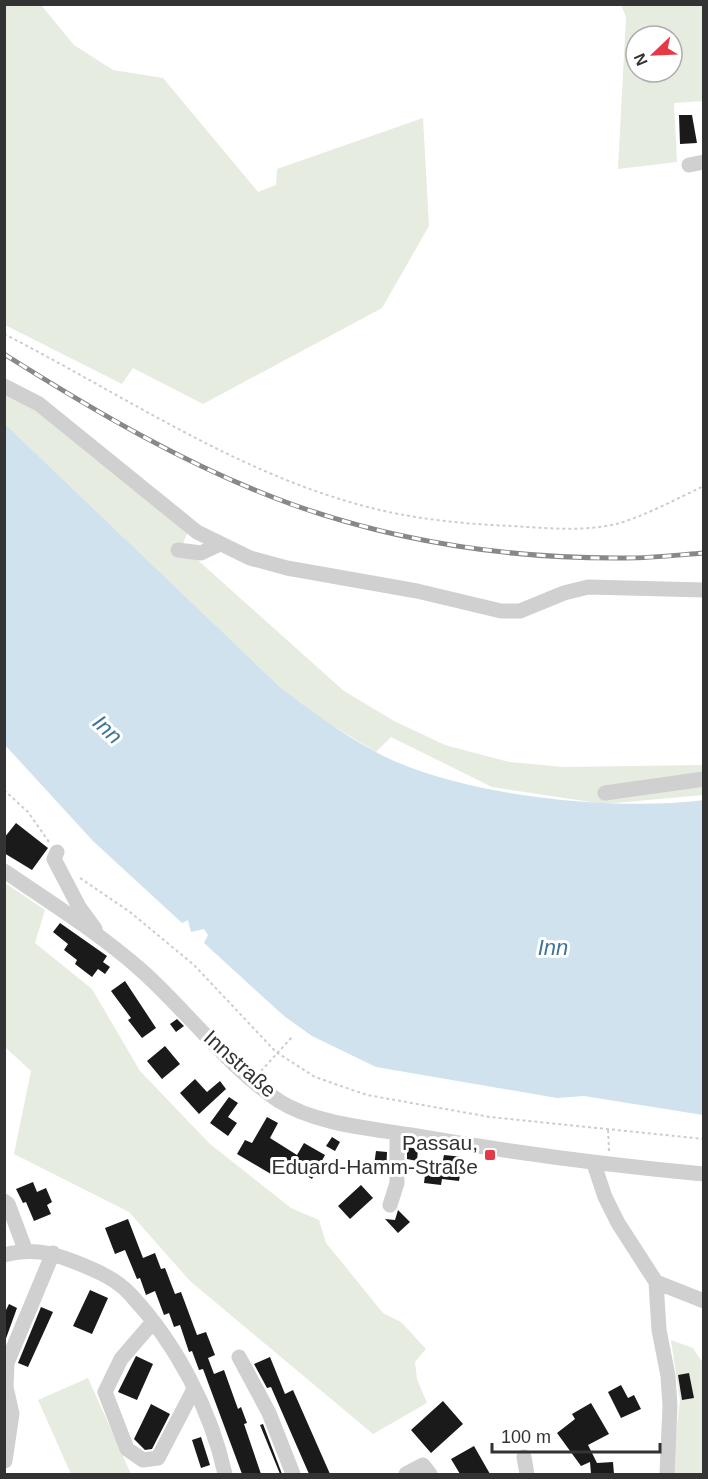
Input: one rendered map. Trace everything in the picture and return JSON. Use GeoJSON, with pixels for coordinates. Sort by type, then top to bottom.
{"type":"FeatureCollection","features":[{"type":"Feature","properties":{"kind":"street"},"geometry":{"type":"LineString","coordinates":[[4,386],[39,404],[171,514],[197,532],[250,558],[286,568],[417,591],[501,611],[520,610],[564,593],[588,587],[704,590]]}},
{"type":"Feature","properties":{"kind":"street"},"geometry":{"type":"LineString","coordinates":[[178,550],[201,554],[220,544]]}},
{"type":"Feature","properties":{"kind":"street"},"geometry":{"type":"LineString","coordinates":[[605,793],[704,779]]}},
{"type":"Feature","properties":{"kind":"street"},"geometry":{"type":"LineString","coordinates":[[57,852],[54,859],[63,880],[99,937]]}},
{"type":"Feature","properties":{"kind":"street","name":"Innstraße"},"geometry":{"type":"LineString","coordinates":[[4,871],[99,937],[141,970],[253,1079],[278,1100],[320,1118],[397,1133],[594,1164],[704,1174]]}},
{"type":"Feature","properties":{"kind":"street"},"geometry":{"type":"LineString","coordinates":[[390,1205],[397,1183],[397,1133]]}},
{"type":"Feature","properties":{"kind":"street"},"geometry":{"type":"LineString","coordinates":[[594,1164],[605,1197],[618,1222],[656,1282],[659,1330],[668,1376],[670,1406],[667,1474]]}},
{"type":"Feature","properties":{"kind":"street"},"geometry":{"type":"LineString","coordinates":[[4,1201],[8,1204],[25,1250]]}},
{"type":"Feature","properties":{"kind":"street"},"geometry":{"type":"LineString","coordinates":[[4,1255],[25,1250],[53,1253],[102,1272],[129,1293],[170,1345],[194,1389],[218,1442],[225,1474]]}},
{"type":"Feature","properties":{"kind":"street"},"geometry":{"type":"LineString","coordinates":[[4,1461],[12,1414],[6,1387],[7,1363],[53,1253]]}},
{"type":"Feature","properties":{"kind":"street"},"geometry":{"type":"LineString","coordinates":[[656,1282],[704,1301]]}},
{"type":"Feature","properties":{"kind":"street"},"geometry":{"type":"LineString","coordinates":[[152,1323],[121,1359],[105,1392],[127,1449],[143,1460],[158,1458],[194,1389]]}},
{"type":"Feature","properties":{"kind":"street"},"geometry":{"type":"LineString","coordinates":[[239,1357],[269,1413],[293,1474]]}},
{"type":"Feature","properties":{"kind":"street"},"geometry":{"type":"LineString","coordinates":[[524,1457],[527,1474]]}},
{"type":"Feature","properties":{"kind":"street"},"geometry":{"type":"LineString","coordinates":[[406,1474],[423,1465],[430,1474]]}},
{"type":"Feature","properties":{"kind":"path"},"geometry":{"type":"LineString","coordinates":[[4,334],[77,371],[198,440],[292,482],[364,506],[480,525],[583,529],[618,523],[704,486]]}},
{"type":"Feature","properties":{"kind":"path"},"geometry":{"type":"LineString","coordinates":[[4,790],[28,812],[57,852]]}},
{"type":"Feature","properties":{"kind":"path"},"geometry":{"type":"LineString","coordinates":[[72,873],[130,912],[194,965],[276,1052],[315,1077],[367,1095],[490,1117],[704,1139]]}},
{"type":"Feature","properties":{"kind":"path"},"geometry":{"type":"LineString","coordinates":[[259,1073],[292,1037]]}},
{"type":"Feature","properties":{"kind":"path"},"geometry":{"type":"LineString","coordinates":[[608,1130],[609,1150]]}},
{"type":"Feature","properties":{"kind":"shaded area"},"geometry":{"type":"Polygon","coordinates":[[[4,5],[41,5],[74,45],[113,70],[163,78],[258,192],[276,185],[277,169],[423,118],[429,226],[382,308],[203,404],[133,368],[122,384],[5,325],[4,5]]]}},
{"type":"Feature","properties":{"kind":"shaded area"},"geometry":{"type":"Polygon","coordinates":[[[621,5],[703,5],[703,101],[674,103],[677,162],[618,169],[624,55],[624,84],[684,84],[684,24],[626,24],[626,17],[621,5]]]}},
{"type":"Feature","properties":{"kind":"shaded area"},"geometry":{"type":"Polygon","coordinates":[[[4,379],[47,405],[188,531],[182,546],[344,691],[394,721],[445,745],[509,762],[564,767],[703,765],[703,795],[604,804],[492,787],[391,737],[376,752],[325,721],[280,687],[5,424],[4,379]]]}},
{"type":"Feature","properties":{"kind":"shaded area"},"geometry":{"type":"Polygon","coordinates":[[[5,883],[45,910],[35,943],[92,989],[140,1071],[210,1144],[291,1208],[319,1220],[326,1243],[383,1313],[401,1322],[426,1349],[415,1362],[417,1379],[427,1403],[373,1434],[190,1281],[129,1212],[14,1154],[31,1071],[5,1047],[5,883]]]}},
{"type":"Feature","properties":{"kind":"shaded area"},"geometry":{"type":"Polygon","coordinates":[[[671,1340],[693,1348],[703,1363],[704,1474],[671,1474],[680,1400],[671,1340]]]}},
{"type":"Feature","properties":{"kind":"shaded area"},"geometry":{"type":"Polygon","coordinates":[[[88,1378],[131,1474],[71,1474],[38,1400],[88,1378]]]}},
{"type":"Feature","properties":{"kind":"water","name":"Inn"},"geometry":{"type":"Polygon","coordinates":[[[5,424],[280,687],[314,713],[374,751],[408,767],[447,779],[535,797],[625,804],[703,800],[703,1115],[584,1096],[557,1098],[376,1067],[312,1036],[284,1016],[204,943],[208,935],[204,929],[191,932],[188,920],[182,923],[93,841],[5,745],[5,424]]]}},
{"type":"Feature","properties":{"kind":"building"},"geometry":{"type":"Polygon","coordinates":[[[679,115],[692,115],[697,143],[680,144],[679,115]]]}},
{"type":"Feature","properties":{"kind":"building"},"geometry":{"type":"Polygon","coordinates":[[[16,823],[48,848],[32,870],[4,853],[4,838],[16,823]]]}},
{"type":"Feature","properties":{"kind":"building"},"geometry":{"type":"Polygon","coordinates":[[[60,923],[107,956],[103,962],[110,967],[105,974],[98,969],[92,977],[75,964],[77,960],[64,950],[68,944],[53,932],[60,923]]]}},
{"type":"Feature","properties":{"kind":"building"},"geometry":{"type":"Polygon","coordinates":[[[125,981],[156,1028],[142,1038],[128,1020],[131,1018],[111,991],[125,981]]]}},
{"type":"Feature","properties":{"kind":"building"},"geometry":{"type":"Polygon","coordinates":[[[177,1019],[184,1026],[176,1032],[170,1024],[177,1019]]]}},
{"type":"Feature","properties":{"kind":"building"},"geometry":{"type":"Polygon","coordinates":[[[165,1046],[180,1064],[162,1079],[147,1061],[165,1046]]]}},
{"type":"Feature","properties":{"kind":"building"},"geometry":{"type":"Polygon","coordinates":[[[195,1079],[207,1092],[220,1081],[226,1089],[199,1114],[180,1093],[195,1079]]]}},
{"type":"Feature","properties":{"kind":"building"},"geometry":{"type":"Polygon","coordinates":[[[229,1097],[238,1103],[228,1117],[237,1123],[228,1136],[210,1123],[229,1097]]]}},
{"type":"Feature","properties":{"kind":"building"},"geometry":{"type":"Polygon","coordinates":[[[267,1117],[278,1123],[270,1138],[297,1155],[304,1143],[325,1155],[312,1179],[279,1159],[271,1174],[237,1154],[245,1140],[252,1143],[267,1117]]]}},
{"type":"Feature","properties":{"kind":"building"},"geometry":{"type":"Polygon","coordinates":[[[332,1137],[340,1142],[335,1151],[326,1146],[332,1137]]]}},
{"type":"Feature","properties":{"kind":"building"},"geometry":{"type":"Polygon","coordinates":[[[407,1147],[418,1149],[417,1161],[407,1159],[407,1147]]]}},
{"type":"Feature","properties":{"kind":"building"},"geometry":{"type":"Polygon","coordinates":[[[376,1151],[387,1152],[386,1175],[373,1173],[376,1151]]]}},
{"type":"Feature","properties":{"kind":"building"},"geometry":{"type":"Polygon","coordinates":[[[444,1155],[463,1157],[459,1181],[442,1179],[441,1185],[424,1183],[426,1167],[441,1170],[444,1155]]]}},
{"type":"Feature","properties":{"kind":"building"},"geometry":{"type":"Polygon","coordinates":[[[33,1182],[37,1192],[46,1188],[52,1202],[47,1205],[51,1214],[34,1221],[26,1202],[23,1203],[16,1189],[33,1182]]]}},
{"type":"Feature","properties":{"kind":"building"},"geometry":{"type":"Polygon","coordinates":[[[361,1185],[373,1198],[350,1219],[338,1206],[361,1185]]]}},
{"type":"Feature","properties":{"kind":"building"},"geometry":{"type":"Polygon","coordinates":[[[398,1210],[410,1222],[398,1233],[385,1219],[395,1220],[398,1210]]]}},
{"type":"Feature","properties":{"kind":"building"},"geometry":{"type":"Polygon","coordinates":[[[128,1219],[143,1258],[155,1253],[161,1269],[165,1268],[175,1294],[181,1292],[197,1335],[206,1332],[215,1355],[208,1358],[214,1374],[224,1370],[238,1409],[241,1407],[247,1423],[244,1424],[261,1474],[242,1474],[203,1369],[199,1370],[192,1351],[189,1352],[180,1325],[174,1327],[169,1313],[164,1315],[155,1291],[146,1295],[125,1250],[115,1254],[105,1228],[128,1219]]]}},
{"type":"Feature","properties":{"kind":"building"},"geometry":{"type":"Polygon","coordinates":[[[90,1290],[108,1298],[92,1334],[73,1326],[90,1290]]]}},
{"type":"Feature","properties":{"kind":"building"},"geometry":{"type":"Polygon","coordinates":[[[9,1304],[17,1308],[4,1344],[4,1314],[9,1304]]]}},
{"type":"Feature","properties":{"kind":"building"},"geometry":{"type":"Polygon","coordinates":[[[41,1307],[53,1312],[28,1367],[18,1363],[41,1307]]]}},
{"type":"Feature","properties":{"kind":"building"},"geometry":{"type":"Polygon","coordinates":[[[136,1356],[153,1364],[137,1400],[118,1392],[136,1356]]]}},
{"type":"Feature","properties":{"kind":"building"},"geometry":{"type":"Polygon","coordinates":[[[270,1357],[285,1394],[293,1390],[330,1474],[309,1474],[271,1387],[267,1388],[254,1364],[270,1357]]]}},
{"type":"Feature","properties":{"kind":"building"},"geometry":{"type":"Polygon","coordinates":[[[689,1373],[694,1398],[682,1400],[678,1375],[689,1373]]]}},
{"type":"Feature","properties":{"kind":"building"},"geometry":{"type":"Polygon","coordinates":[[[621,1385],[628,1398],[634,1395],[641,1409],[621,1418],[608,1392],[621,1385]]]}},
{"type":"Feature","properties":{"kind":"building"},"geometry":{"type":"Polygon","coordinates":[[[443,1401],[463,1424],[431,1453],[411,1430],[443,1401]]]}},
{"type":"Feature","properties":{"kind":"building"},"geometry":{"type":"Polygon","coordinates":[[[591,1403],[609,1434],[588,1445],[597,1463],[613,1462],[614,1474],[591,1474],[590,1462],[581,1466],[557,1433],[575,1419],[572,1414],[591,1403]]]}},
{"type":"Feature","properties":{"kind":"building"},"geometry":{"type":"Polygon","coordinates":[[[151,1404],[170,1414],[152,1449],[145,1450],[134,1439],[151,1404]]]}},
{"type":"Feature","properties":{"kind":"building"},"geometry":{"type":"Polygon","coordinates":[[[263,1424],[282,1474],[280,1474],[260,1425],[263,1424]]]}},
{"type":"Feature","properties":{"kind":"building"},"geometry":{"type":"Polygon","coordinates":[[[201,1437],[210,1465],[201,1468],[192,1440],[201,1437]]]}},
{"type":"Feature","properties":{"kind":"building"},"geometry":{"type":"Polygon","coordinates":[[[474,1446],[490,1474],[460,1474],[451,1459],[474,1446]]]}},
{"type":"Feature","properties":{"kind":"railway"},"geometry":{"type":"LineString","coordinates":[[4,354],[73,397],[180,456],[291,504],[372,529],[456,546],[541,555],[626,558],[704,553]]}},
{"type":"Feature","properties":{"kind":"place","name":"Passau, Eduard-Hamm-Straße"},"geometry":{"type":"Point","coordinates":[490,1155]}}]}
